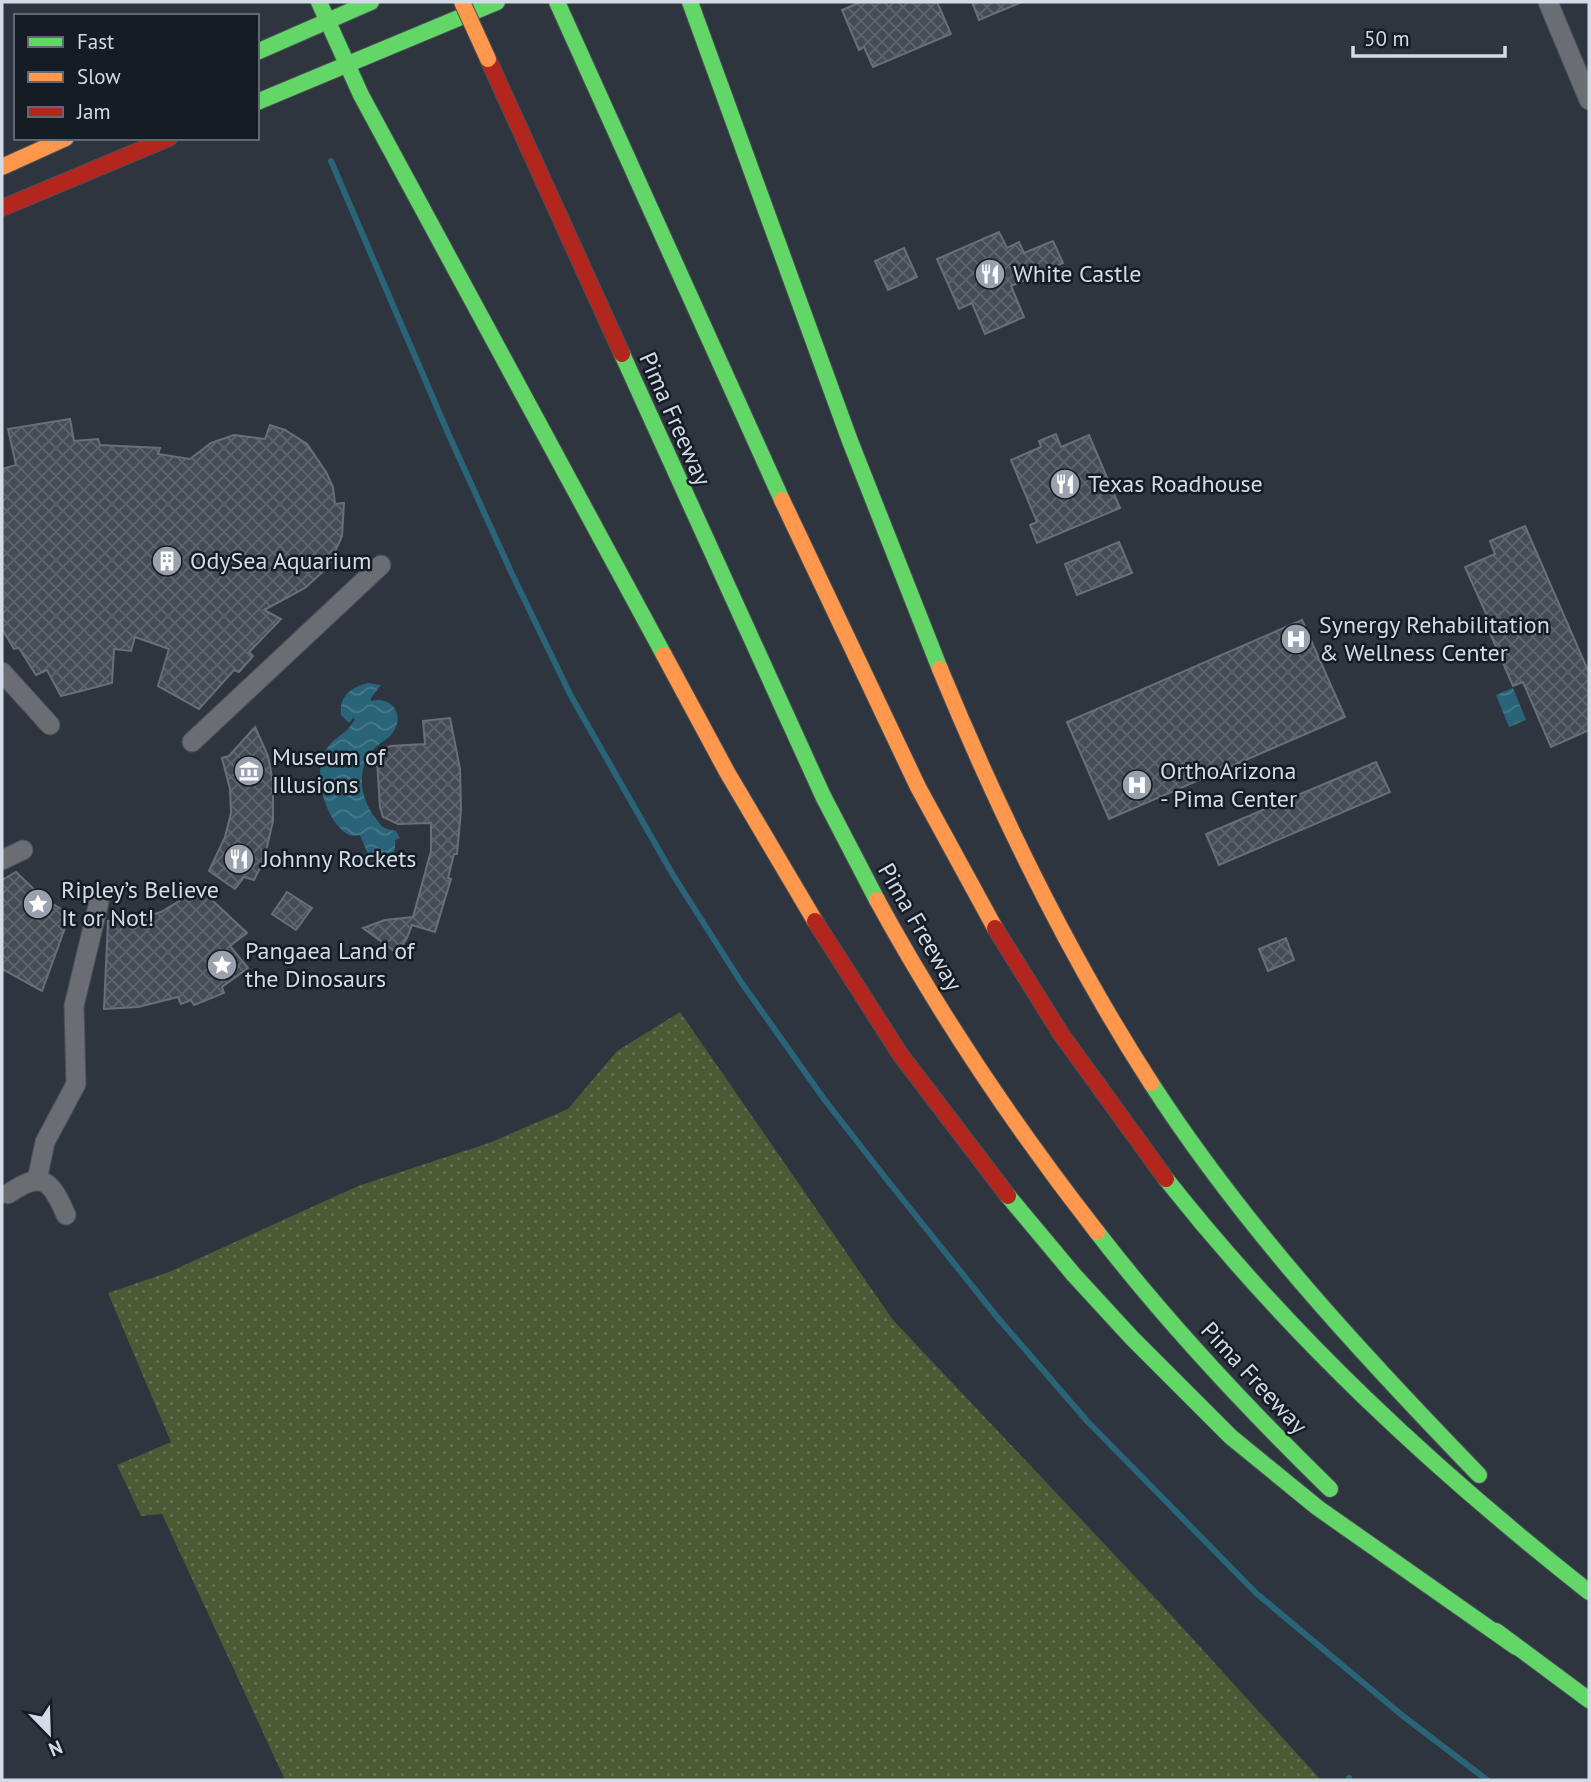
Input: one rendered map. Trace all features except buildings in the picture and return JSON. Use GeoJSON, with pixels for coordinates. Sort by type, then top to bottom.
{"type":"FeatureCollection","features":[{"type":"Feature","properties":{"kind":"main road"},"geometry":{"type":"LineString","coordinates":[[319,2],[346,65],[726,772],[795,890],[900,1054],[1024,1217],[1074,1275],[1132,1338],[1231,1437],[1318,1508],[1589,1700]]}},
{"type":"Feature","properties":{"kind":"main road"},"geometry":{"type":"LineString","coordinates":[[259,51],[371,2]]}},
{"type":"Feature","properties":{"kind":"main road","name":"Pima Freeway"},"geometry":{"type":"LineString","coordinates":[[462,2],[823,796],[931,995],[1032,1145],[1101,1239],[1235,1393],[1342,1501]]}},
{"type":"Feature","properties":{"kind":"main road"},"geometry":{"type":"LineString","coordinates":[[259,101],[497,2]]}},
{"type":"Feature","properties":{"kind":"main road"},"geometry":{"type":"LineString","coordinates":[[557,2],[891,734],[998,934],[1059,1032],[1122,1121],[1177,1190],[1251,1280],[1324,1360],[1421,1453],[1512,1532],[1589,1591]]}},
{"type":"Feature","properties":{"kind":"main road"},"geometry":{"type":"LineString","coordinates":[[690,2],[906,592],[964,727],[1028,863],[1082,967],[1180,1128],[1269,1247],[1349,1340],[1589,1591]]}},
{"type":"Feature","properties":{"kind":"main road"},"geometry":{"type":"LineString","coordinates":[[2,167],[62,140]]}},
{"type":"Feature","properties":{"kind":"main road"},"geometry":{"type":"LineString","coordinates":[[2,208],[164,140]]}},
{"type":"Feature","properties":{"kind":"main road"},"geometry":{"type":"LineString","coordinates":[[1369,1525],[1516,1647]]}},
{"type":"Feature","properties":{"kind":"street"},"geometry":{"type":"LineString","coordinates":[[1548,2],[1589,100]]}},
{"type":"Feature","properties":{"kind":"street"},"geometry":{"type":"LineString","coordinates":[[192,742],[381,565]]}},
{"type":"Feature","properties":{"kind":"street"},"geometry":{"type":"LineString","coordinates":[[2,672],[50,725]]}},
{"type":"Feature","properties":{"kind":"street"},"geometry":{"type":"LineString","coordinates":[[2,860],[23,850]]}},
{"type":"Feature","properties":{"kind":"street"},"geometry":{"type":"LineString","coordinates":[[37,1180],[45,1142],[76,1084],[74,1006],[99,902]]}},
{"type":"Feature","properties":{"kind":"street"},"geometry":{"type":"LineString","coordinates":[[8,1194],[22,1184],[37,1180],[48,1183],[56,1191],[66,1215]]}},
{"type":"Feature","properties":{"kind":"green space"},"geometry":{"type":"Polygon","coordinates":[[[680,1012],[893,1320],[1161,1604],[1321,1780],[285,1780],[162,1514],[141,1516],[117,1465],[171,1442],[108,1293],[169,1272],[358,1186],[489,1143],[568,1109],[617,1051],[680,1012]]]}},
{"type":"Feature","properties":{"kind":"water"},"geometry":{"type":"Polygon","coordinates":[[[368,683],[381,685],[371,701],[389,703],[398,716],[393,733],[372,751],[363,768],[362,787],[372,813],[382,826],[396,831],[400,838],[395,840],[392,856],[380,862],[369,857],[360,835],[347,834],[331,816],[323,795],[320,772],[326,751],[355,719],[349,723],[341,715],[344,698],[351,690],[368,683]]]}},
{"type":"Feature","properties":{"kind":"water"},"geometry":{"type":"Polygon","coordinates":[[[1513,688],[1526,720],[1509,727],[1496,695],[1513,688]]]}},
{"type":"Feature","properties":{"kind":"waterway"},"geometry":{"type":"LineString","coordinates":[[331,161],[448,433],[571,696],[673,875],[741,982],[824,1099],[997,1317],[1088,1422],[1256,1593],[1403,1716],[1487,1780]]}},
{"type":"Feature","properties":{"kind":"traffic: fast"},"geometry":{"type":"LineString","coordinates":[[319,2],[361,95],[664,655]]}},
{"type":"Feature","properties":{"kind":"traffic: fast"},"geometry":{"type":"LineString","coordinates":[[259,51],[371,2]]}},
{"type":"Feature","properties":{"kind":"traffic: fast"},"geometry":{"type":"LineString","coordinates":[[259,101],[497,2]]}},
{"type":"Feature","properties":{"kind":"traffic: fast"},"geometry":{"type":"LineString","coordinates":[[557,2],[782,500]]}},
{"type":"Feature","properties":{"kind":"traffic: fast"},"geometry":{"type":"LineString","coordinates":[[690,2],[850,441],[940,669]]}},
{"type":"Feature","properties":{"kind":"traffic: fast"},"geometry":{"type":"LineString","coordinates":[[622,354],[823,796],[877,900]]}},
{"type":"Feature","properties":{"kind":"traffic: fast"},"geometry":{"type":"LineString","coordinates":[[1151,1083],[1187,1136],[1264,1238],[1347,1335],[1479,1475]]}},
{"type":"Feature","properties":{"kind":"traffic: fast"},"geometry":{"type":"LineString","coordinates":[[1166,1179],[1263,1293],[1365,1398],[1474,1497],[1589,1592]]}},
{"type":"Feature","properties":{"kind":"traffic: fast"},"geometry":{"type":"LineString","coordinates":[[1008,1196],[1074,1275],[1132,1338],[1231,1437],[1318,1508],[1516,1647]]}},
{"type":"Feature","properties":{"kind":"traffic: fast"},"geometry":{"type":"LineString","coordinates":[[1097,1232],[1209,1365],[1330,1489]]}},
{"type":"Feature","properties":{"kind":"traffic: fast"},"geometry":{"type":"LineString","coordinates":[[1496,1631],[1589,1700]]}},
{"type":"Feature","properties":{"kind":"traffic: slow"},"geometry":{"type":"LineString","coordinates":[[462,2],[488,59]]}},
{"type":"Feature","properties":{"kind":"traffic: slow"},"geometry":{"type":"LineString","coordinates":[[2,167],[62,140]]}},
{"type":"Feature","properties":{"kind":"traffic: slow"},"geometry":{"type":"LineString","coordinates":[[782,500],[918,787],[995,928]]}},
{"type":"Feature","properties":{"kind":"traffic: slow"},"geometry":{"type":"LineString","coordinates":[[664,655],[727,772],[815,921]]}},
{"type":"Feature","properties":{"kind":"traffic: slow"},"geometry":{"type":"LineString","coordinates":[[940,669],[986,776],[1036,881],[1091,984],[1151,1083]]}},
{"type":"Feature","properties":{"kind":"traffic: slow"},"geometry":{"type":"LineString","coordinates":[[877,900],[901,944],[980,1070],[1097,1232]]}},
{"type":"Feature","properties":{"kind":"traffic: jam"},"geometry":{"type":"LineString","coordinates":[[488,59],[622,354]]}},
{"type":"Feature","properties":{"kind":"traffic: jam"},"geometry":{"type":"LineString","coordinates":[[2,208],[164,140]]}},
{"type":"Feature","properties":{"kind":"traffic: jam"},"geometry":{"type":"LineString","coordinates":[[815,921],[900,1054],[1008,1196]]}},
{"type":"Feature","properties":{"kind":"traffic: jam"},"geometry":{"type":"LineString","coordinates":[[995,928],[1061,1034],[1166,1179]]}},
{"type":"Feature","properties":{"kind":"place","name":"White Castle"},"geometry":{"type":"Point","coordinates":[990,274]}},
{"type":"Feature","properties":{"kind":"place","name":"Texas Roadhouse"},"geometry":{"type":"Point","coordinates":[1065,484]}},
{"type":"Feature","properties":{"kind":"place","name":"OdySea Aquarium"},"geometry":{"type":"Point","coordinates":[167,561]}},
{"type":"Feature","properties":{"kind":"place","name":"Synergy Rehabilitation & Wellness Center"},"geometry":{"type":"Point","coordinates":[1296,639]}},
{"type":"Feature","properties":{"kind":"place","name":"Museum of Illusions"},"geometry":{"type":"Point","coordinates":[249,771]}},
{"type":"Feature","properties":{"kind":"place","name":"OrthoArizona - Pima Center"},"geometry":{"type":"Point","coordinates":[1137,785]}},
{"type":"Feature","properties":{"kind":"place","name":"Johnny Rockets"},"geometry":{"type":"Point","coordinates":[239,859]}},
{"type":"Feature","properties":{"kind":"place","name":"Ripley’s Believe It or Not!"},"geometry":{"type":"Point","coordinates":[38,904]}},
{"type":"Feature","properties":{"kind":"place","name":"Pangaea Land of the Dinosaurs"},"geometry":{"type":"Point","coordinates":[222,965]}}]}
